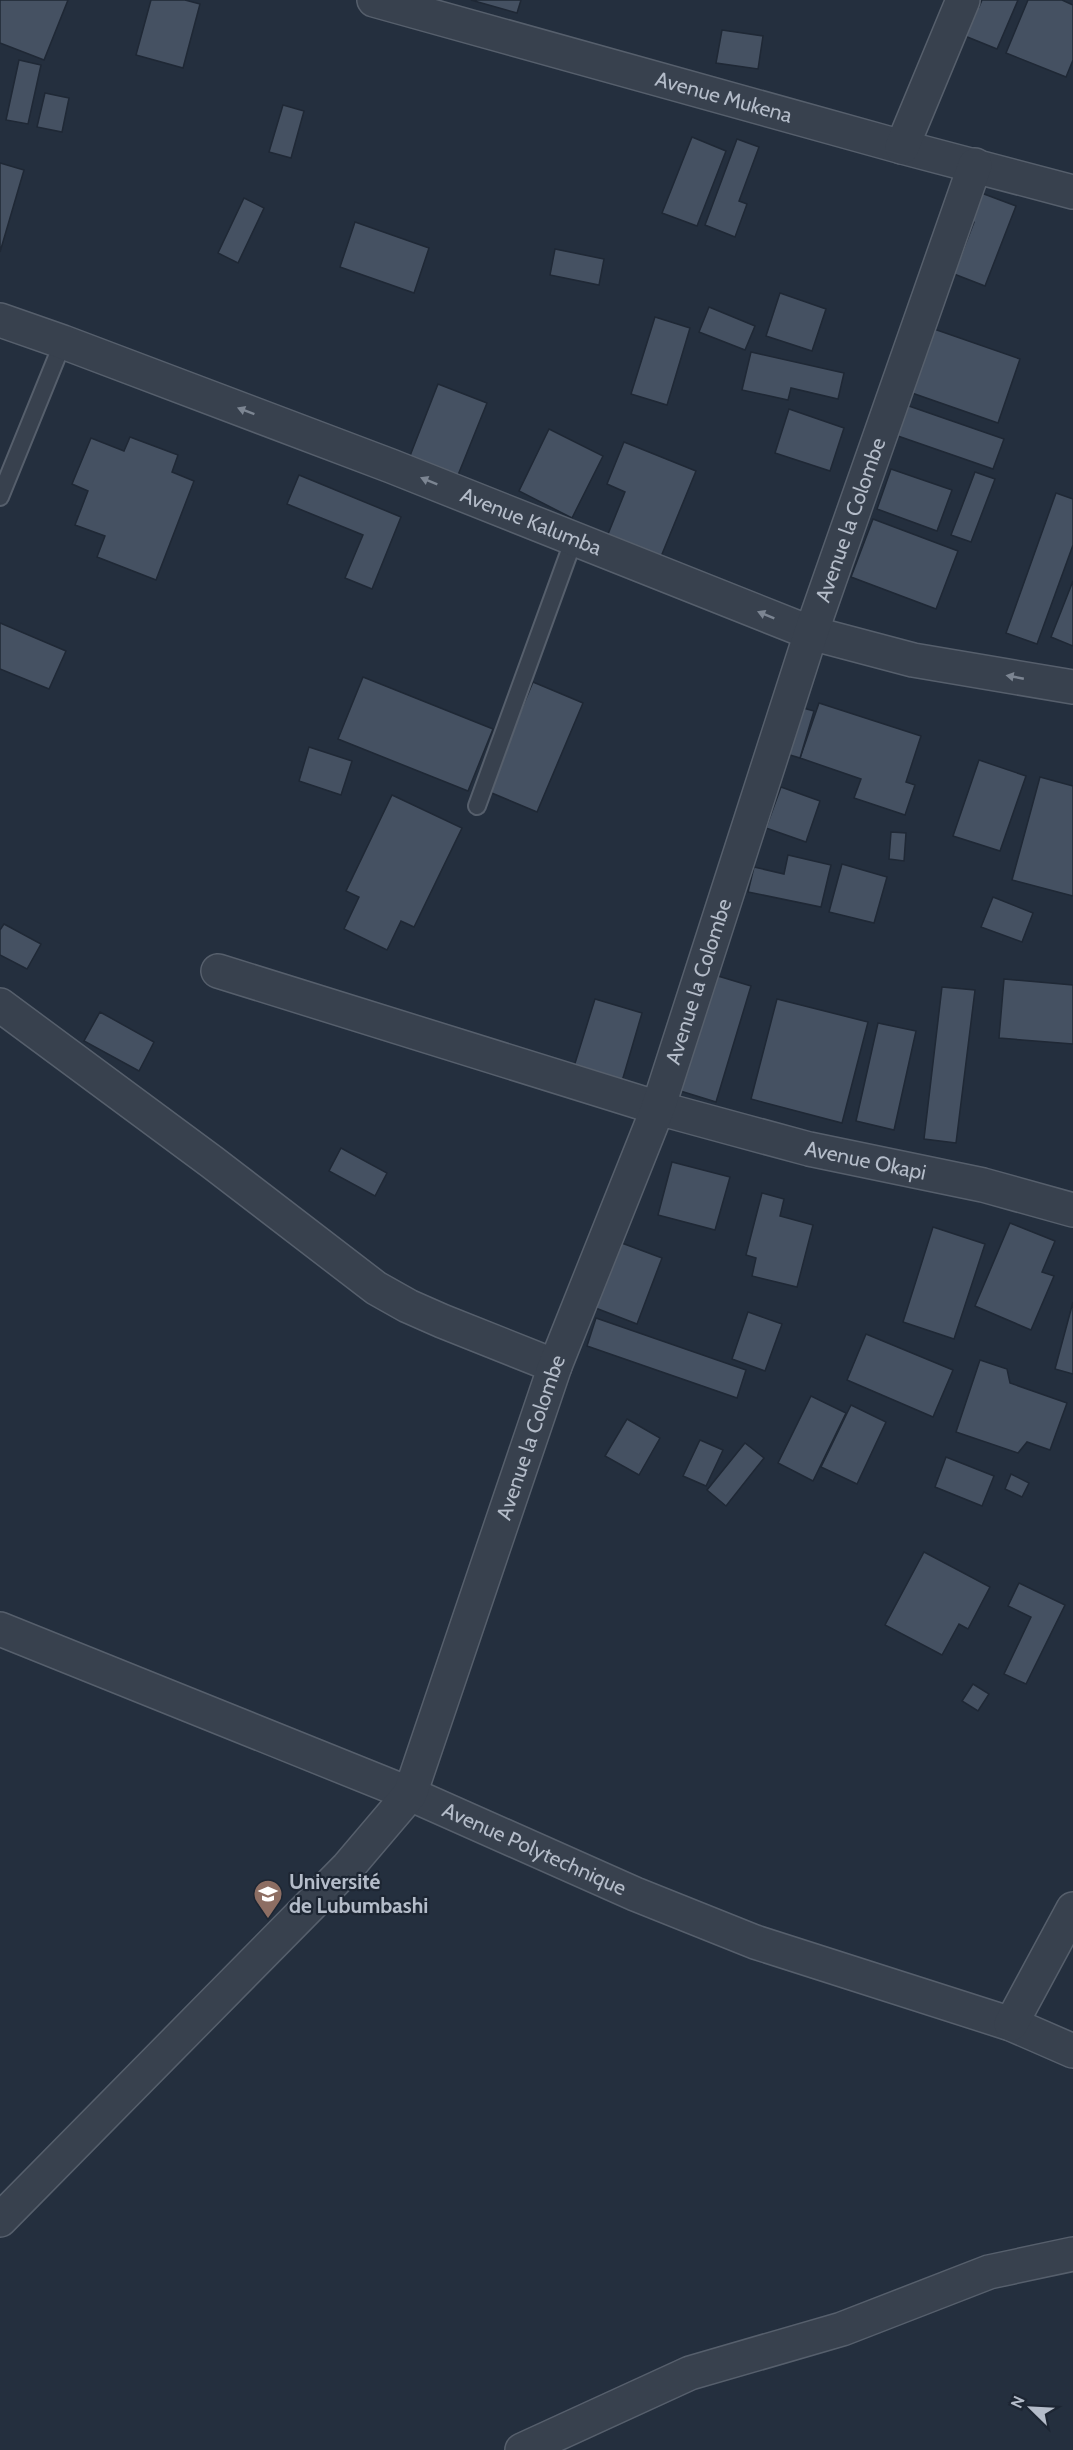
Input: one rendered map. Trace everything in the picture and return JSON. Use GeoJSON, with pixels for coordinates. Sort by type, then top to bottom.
{"type":"FeatureCollection","features":[{"type":"Feature","properties":{"kind":"street","name":"Avenue Mukena"},"geometry":{"type":"LineString","coordinates":[[374,0],[902,147],[1073,192]]}},
{"type":"Feature","properties":{"kind":"street"},"geometry":{"type":"LineString","coordinates":[[902,147],[963,0]]}},
{"type":"Feature","properties":{"kind":"street","name":"Avenue la Colombe"},"geometry":{"type":"LineString","coordinates":[[410,1794],[555,1366],[658,1108],[811,633],[975,165]]}},
{"type":"Feature","properties":{"kind":"street","name":"Avenue Kalumba"},"geometry":{"type":"LineString","coordinates":[[0,320],[391,466],[811,633],[913,660],[1073,687]]}},
{"type":"Feature","properties":{"kind":"street","name":"Avenue Okapi"},"geometry":{"type":"LineString","coordinates":[[218,971],[658,1108],[809,1149],[983,1185],[1073,1210]]}},
{"type":"Feature","properties":{"kind":"street"},"geometry":{"type":"LineString","coordinates":[[0,1005],[212,1162],[376,1288],[442,1321],[555,1366]]}},
{"type":"Feature","properties":{"kind":"street","name":"Avenue Polytechnique"},"geometry":{"type":"LineString","coordinates":[[0,1629],[410,1794],[635,1894],[755,1942],[1011,2024],[1073,2051]]}},
{"type":"Feature","properties":{"kind":"street"},"geometry":{"type":"LineString","coordinates":[[0,2220],[348,1867],[410,1794]]}},
{"type":"Feature","properties":{"kind":"street"},"geometry":{"type":"LineString","coordinates":[[1011,2024],[1073,1909]]}},
{"type":"Feature","properties":{"kind":"street"},"geometry":{"type":"LineString","coordinates":[[522,2450],[690,2373],[842,2329],[989,2272],[1073,2254]]}},
{"type":"Feature","properties":{"kind":"lane"},"geometry":{"type":"LineString","coordinates":[[0,497],[63,342]]}},
{"type":"Feature","properties":{"kind":"lane"},"geometry":{"type":"LineString","coordinates":[[477,806],[574,539]]}},
{"type":"Feature","properties":{"kind":"building"},"geometry":{"type":"Polygon","coordinates":[[[0,0],[68,0],[44,60],[0,43],[0,0]]]}},
{"type":"Feature","properties":{"kind":"building"},"geometry":{"type":"Polygon","coordinates":[[[151,0],[185,0],[200,4],[183,68],[136,55],[151,0]]]}},
{"type":"Feature","properties":{"kind":"building"},"geometry":{"type":"Polygon","coordinates":[[[471,0],[521,0],[517,13],[471,0]]]}},
{"type":"Feature","properties":{"kind":"building"},"geometry":{"type":"Polygon","coordinates":[[[982,0],[1018,0],[997,49],[960,34],[972,4],[979,7],[982,0]]]}},
{"type":"Feature","properties":{"kind":"building"},"geometry":{"type":"Polygon","coordinates":[[[1028,0],[1062,0],[1073,5],[1073,60],[1066,77],[1006,53],[1028,0]]]}},
{"type":"Feature","properties":{"kind":"building"},"geometry":{"type":"Polygon","coordinates":[[[722,30],[763,36],[758,69],[716,63],[722,30]]]}},
{"type":"Feature","properties":{"kind":"building"},"geometry":{"type":"Polygon","coordinates":[[[19,60],[41,65],[28,124],[6,120],[19,60]]]}},
{"type":"Feature","properties":{"kind":"building"},"geometry":{"type":"Polygon","coordinates":[[[45,93],[69,98],[62,132],[37,127],[45,93]]]}},
{"type":"Feature","properties":{"kind":"building"},"geometry":{"type":"Polygon","coordinates":[[[283,105],[304,111],[291,158],[269,152],[283,105]]]}},
{"type":"Feature","properties":{"kind":"building"},"geometry":{"type":"Polygon","coordinates":[[[692,137],[726,151],[697,226],[662,213],[692,137]]]}},
{"type":"Feature","properties":{"kind":"building"},"geometry":{"type":"Polygon","coordinates":[[[737,139],[759,147],[739,201],[747,204],[735,237],[705,225],[737,139]]]}},
{"type":"Feature","properties":{"kind":"building"},"geometry":{"type":"Polygon","coordinates":[[[0,163],[24,170],[0,252],[0,163]]]}},
{"type":"Feature","properties":{"kind":"building"},"geometry":{"type":"Polygon","coordinates":[[[976,191],[1016,206],[985,286],[954,274],[974,222],[966,218],[976,191]]]}},
{"type":"Feature","properties":{"kind":"building"},"geometry":{"type":"Polygon","coordinates":[[[244,198],[264,208],[238,263],[218,253],[244,198]]]}},
{"type":"Feature","properties":{"kind":"building"},"geometry":{"type":"Polygon","coordinates":[[[355,222],[429,248],[414,293],[340,267],[355,222]]]}},
{"type":"Feature","properties":{"kind":"building"},"geometry":{"type":"Polygon","coordinates":[[[555,249],[604,259],[599,285],[550,275],[555,249]]]}},
{"type":"Feature","properties":{"kind":"building"},"geometry":{"type":"Polygon","coordinates":[[[780,293],[826,309],[812,351],[766,336],[780,293]]]}},
{"type":"Feature","properties":{"kind":"building"},"geometry":{"type":"Polygon","coordinates":[[[709,307],[755,326],[745,350],[699,332],[709,307]]]}},
{"type":"Feature","properties":{"kind":"building"},"geometry":{"type":"Polygon","coordinates":[[[655,317],[690,328],[667,405],[631,394],[655,317]]]}},
{"type":"Feature","properties":{"kind":"building"},"geometry":{"type":"Polygon","coordinates":[[[934,329],[1020,359],[998,423],[912,393],[934,329]]]}},
{"type":"Feature","properties":{"kind":"building"},"geometry":{"type":"Polygon","coordinates":[[[751,352],[844,373],[838,399],[791,388],[788,400],[742,390],[751,352]]]}},
{"type":"Feature","properties":{"kind":"building"},"geometry":{"type":"Polygon","coordinates":[[[438,384],[487,403],[456,480],[408,461],[438,384]]]}},
{"type":"Feature","properties":{"kind":"building"},"geometry":{"type":"Polygon","coordinates":[[[906,405],[1004,439],[993,469],[895,435],[906,405]]]}},
{"type":"Feature","properties":{"kind":"building"},"geometry":{"type":"Polygon","coordinates":[[[789,409],[844,428],[830,471],[775,453],[789,409]]]}},
{"type":"Feature","properties":{"kind":"building"},"geometry":{"type":"Polygon","coordinates":[[[549,429],[603,456],[572,518],[519,491],[549,429]]]}},
{"type":"Feature","properties":{"kind":"building"},"geometry":{"type":"Polygon","coordinates":[[[130,437],[178,455],[172,472],[194,481],[156,580],[97,557],[105,536],[75,525],[88,491],[72,484],[91,438],[124,451],[130,437]]]}},
{"type":"Feature","properties":{"kind":"building"},"geometry":{"type":"Polygon","coordinates":[[[624,442],[696,471],[651,581],[598,559],[625,492],[607,484],[624,442]]]}},
{"type":"Feature","properties":{"kind":"building"},"geometry":{"type":"Polygon","coordinates":[[[891,469],[952,490],[937,531],[877,509],[891,469]]]}},
{"type":"Feature","properties":{"kind":"building"},"geometry":{"type":"Polygon","coordinates":[[[975,472],[995,479],[971,542],[951,535],[975,472]]]}},
{"type":"Feature","properties":{"kind":"building"},"geometry":{"type":"Polygon","coordinates":[[[299,475],[401,517],[372,589],[345,578],[363,535],[287,504],[299,475]]]}},
{"type":"Feature","properties":{"kind":"building"},"geometry":{"type":"Polygon","coordinates":[[[1056,493],[1073,499],[1073,545],[1037,644],[1006,633],[1056,493]]]}},
{"type":"Feature","properties":{"kind":"building"},"geometry":{"type":"Polygon","coordinates":[[[873,519],[958,551],[936,609],[851,577],[873,519]]]}},
{"type":"Feature","properties":{"kind":"building"},"geometry":{"type":"Polygon","coordinates":[[[1073,581],[1073,646],[1051,637],[1073,581]]]}},
{"type":"Feature","properties":{"kind":"building"},"geometry":{"type":"Polygon","coordinates":[[[0,623],[66,651],[49,689],[0,669],[0,623]]]}},
{"type":"Feature","properties":{"kind":"building"},"geometry":{"type":"Polygon","coordinates":[[[363,677],[493,729],[468,791],[338,739],[363,677]]]}},
{"type":"Feature","properties":{"kind":"building"},"geometry":{"type":"Polygon","coordinates":[[[533,682],[583,703],[537,812],[487,791],[533,682]]]}},
{"type":"Feature","properties":{"kind":"building"},"geometry":{"type":"Polygon","coordinates":[[[819,703],[921,736],[906,782],[915,785],[905,815],[854,798],[861,779],[800,758],[819,703]]]}},
{"type":"Feature","properties":{"kind":"building"},"geometry":{"type":"Polygon","coordinates":[[[792,705],[814,711],[800,758],[780,752],[792,705]]]}},
{"type":"Feature","properties":{"kind":"building"},"geometry":{"type":"Polygon","coordinates":[[[309,747],[352,761],[341,795],[299,781],[309,747]]]}},
{"type":"Feature","properties":{"kind":"building"},"geometry":{"type":"Polygon","coordinates":[[[979,760],[1026,776],[1000,851],[953,836],[979,760]]]}},
{"type":"Feature","properties":{"kind":"building"},"geometry":{"type":"Polygon","coordinates":[[[1040,777],[1073,786],[1073,896],[1012,880],[1040,777]]]}},
{"type":"Feature","properties":{"kind":"building"},"geometry":{"type":"Polygon","coordinates":[[[781,787],[820,801],[806,842],[766,828],[781,787]]]}},
{"type":"Feature","properties":{"kind":"building"},"geometry":{"type":"Polygon","coordinates":[[[392,795],[462,828],[414,927],[401,921],[387,950],[344,929],[359,897],[346,891],[392,795]]]}},
{"type":"Feature","properties":{"kind":"building"},"geometry":{"type":"Polygon","coordinates":[[[891,832],[906,833],[904,861],[889,859],[891,832]]]}},
{"type":"Feature","properties":{"kind":"building"},"geometry":{"type":"Polygon","coordinates":[[[788,855],[831,865],[821,907],[748,892],[754,867],[784,874],[788,855]]]}},
{"type":"Feature","properties":{"kind":"building"},"geometry":{"type":"Polygon","coordinates":[[[842,864],[887,877],[874,923],[829,912],[842,864]]]}},
{"type":"Feature","properties":{"kind":"building"},"geometry":{"type":"Polygon","coordinates":[[[993,897],[1033,913],[1022,942],[981,927],[993,897]]]}},
{"type":"Feature","properties":{"kind":"building"},"geometry":{"type":"Polygon","coordinates":[[[4,924],[41,944],[27,969],[0,955],[0,930],[4,924]]]}},
{"type":"Feature","properties":{"kind":"building"},"geometry":{"type":"Polygon","coordinates":[[[708,973],[751,986],[716,1102],[674,1089],[708,973]]]}},
{"type":"Feature","properties":{"kind":"building"},"geometry":{"type":"Polygon","coordinates":[[[1004,979],[1073,985],[1073,1044],[999,1038],[1004,979]]]}},
{"type":"Feature","properties":{"kind":"building"},"geometry":{"type":"Polygon","coordinates":[[[942,987],[975,990],[956,1143],[924,1139],[942,987]]]}},
{"type":"Feature","properties":{"kind":"building"},"geometry":{"type":"Polygon","coordinates":[[[595,999],[642,1013],[620,1088],[572,1073],[595,999]]]}},
{"type":"Feature","properties":{"kind":"building"},"geometry":{"type":"Polygon","coordinates":[[[777,999],[868,1022],[842,1123],[751,1099],[777,999]]]}},
{"type":"Feature","properties":{"kind":"building"},"geometry":{"type":"Polygon","coordinates":[[[100,1012],[154,1042],[139,1071],[84,1041],[100,1012]]]}},
{"type":"Feature","properties":{"kind":"building"},"geometry":{"type":"Polygon","coordinates":[[[878,1023],[916,1031],[894,1130],[856,1121],[878,1023]]]}},
{"type":"Feature","properties":{"kind":"building"},"geometry":{"type":"Polygon","coordinates":[[[341,1148],[387,1173],[375,1196],[329,1171],[341,1148]]]}},
{"type":"Feature","properties":{"kind":"building"},"geometry":{"type":"Polygon","coordinates":[[[672,1162],[730,1177],[715,1230],[658,1215],[672,1162]]]}},
{"type":"Feature","properties":{"kind":"building"},"geometry":{"type":"Polygon","coordinates":[[[762,1193],[784,1199],[780,1216],[813,1225],[797,1287],[752,1276],[756,1258],[746,1255],[762,1193]]]}},
{"type":"Feature","properties":{"kind":"building"},"geometry":{"type":"Polygon","coordinates":[[[1010,1223],[1055,1241],[1042,1272],[1054,1276],[1031,1330],[975,1306],[1010,1223]]]}},
{"type":"Feature","properties":{"kind":"building"},"geometry":{"type":"Polygon","coordinates":[[[933,1227],[985,1244],[954,1339],[903,1322],[933,1227]]]}},
{"type":"Feature","properties":{"kind":"building"},"geometry":{"type":"Polygon","coordinates":[[[619,1242],[662,1258],[637,1324],[593,1307],[619,1242]]]}},
{"type":"Feature","properties":{"kind":"building"},"geometry":{"type":"Polygon","coordinates":[[[1073,1302],[1073,1374],[1055,1369],[1073,1302]]]}},
{"type":"Feature","properties":{"kind":"building"},"geometry":{"type":"Polygon","coordinates":[[[748,1312],[782,1324],[765,1371],[732,1359],[748,1312]]]}},
{"type":"Feature","properties":{"kind":"building"},"geometry":{"type":"Polygon","coordinates":[[[596,1318],[746,1370],[737,1398],[587,1346],[596,1318]]]}},
{"type":"Feature","properties":{"kind":"building"},"geometry":{"type":"Polygon","coordinates":[[[866,1334],[953,1370],[933,1417],[847,1380],[866,1334]]]}},
{"type":"Feature","properties":{"kind":"building"},"geometry":{"type":"Polygon","coordinates":[[[980,1360],[1007,1369],[1010,1383],[1067,1403],[1050,1450],[1027,1442],[1018,1453],[956,1432],[980,1360]]]}},
{"type":"Feature","properties":{"kind":"building"},"geometry":{"type":"Polygon","coordinates":[[[811,1396],[846,1413],[813,1481],[778,1463],[811,1396]]]}},
{"type":"Feature","properties":{"kind":"building"},"geometry":{"type":"Polygon","coordinates":[[[851,1405],[886,1422],[857,1484],[821,1467],[851,1405]]]}},
{"type":"Feature","properties":{"kind":"building"},"geometry":{"type":"Polygon","coordinates":[[[627,1419],[660,1438],[639,1475],[605,1456],[627,1419]]]}},
{"type":"Feature","properties":{"kind":"building"},"geometry":{"type":"Polygon","coordinates":[[[700,1440],[723,1450],[706,1486],[683,1476],[700,1440]]]}},
{"type":"Feature","properties":{"kind":"building"},"geometry":{"type":"Polygon","coordinates":[[[745,1443],[764,1458],[726,1506],[707,1490],[745,1443]]]}},
{"type":"Feature","properties":{"kind":"building"},"geometry":{"type":"Polygon","coordinates":[[[946,1457],[994,1476],[982,1506],[935,1487],[946,1457]]]}},
{"type":"Feature","properties":{"kind":"building"},"geometry":{"type":"Polygon","coordinates":[[[1011,1474],[1029,1483],[1022,1497],[1005,1489],[1011,1474]]]}},
{"type":"Feature","properties":{"kind":"building"},"geometry":{"type":"Polygon","coordinates":[[[924,1552],[990,1587],[968,1629],[959,1624],[942,1655],[885,1625],[924,1552]]]}},
{"type":"Feature","properties":{"kind":"building"},"geometry":{"type":"Polygon","coordinates":[[[1019,1583],[1065,1605],[1026,1684],[1004,1674],[1031,1617],[1008,1606],[1019,1583]]]}},
{"type":"Feature","properties":{"kind":"building"},"geometry":{"type":"Polygon","coordinates":[[[973,1684],[989,1694],[978,1711],[962,1701],[973,1684]]]}},
{"type":"Feature","properties":{"kind":"place","name":"Université de Lubumbashi"},"geometry":{"type":"Point","coordinates":[268,1920]}}]}
